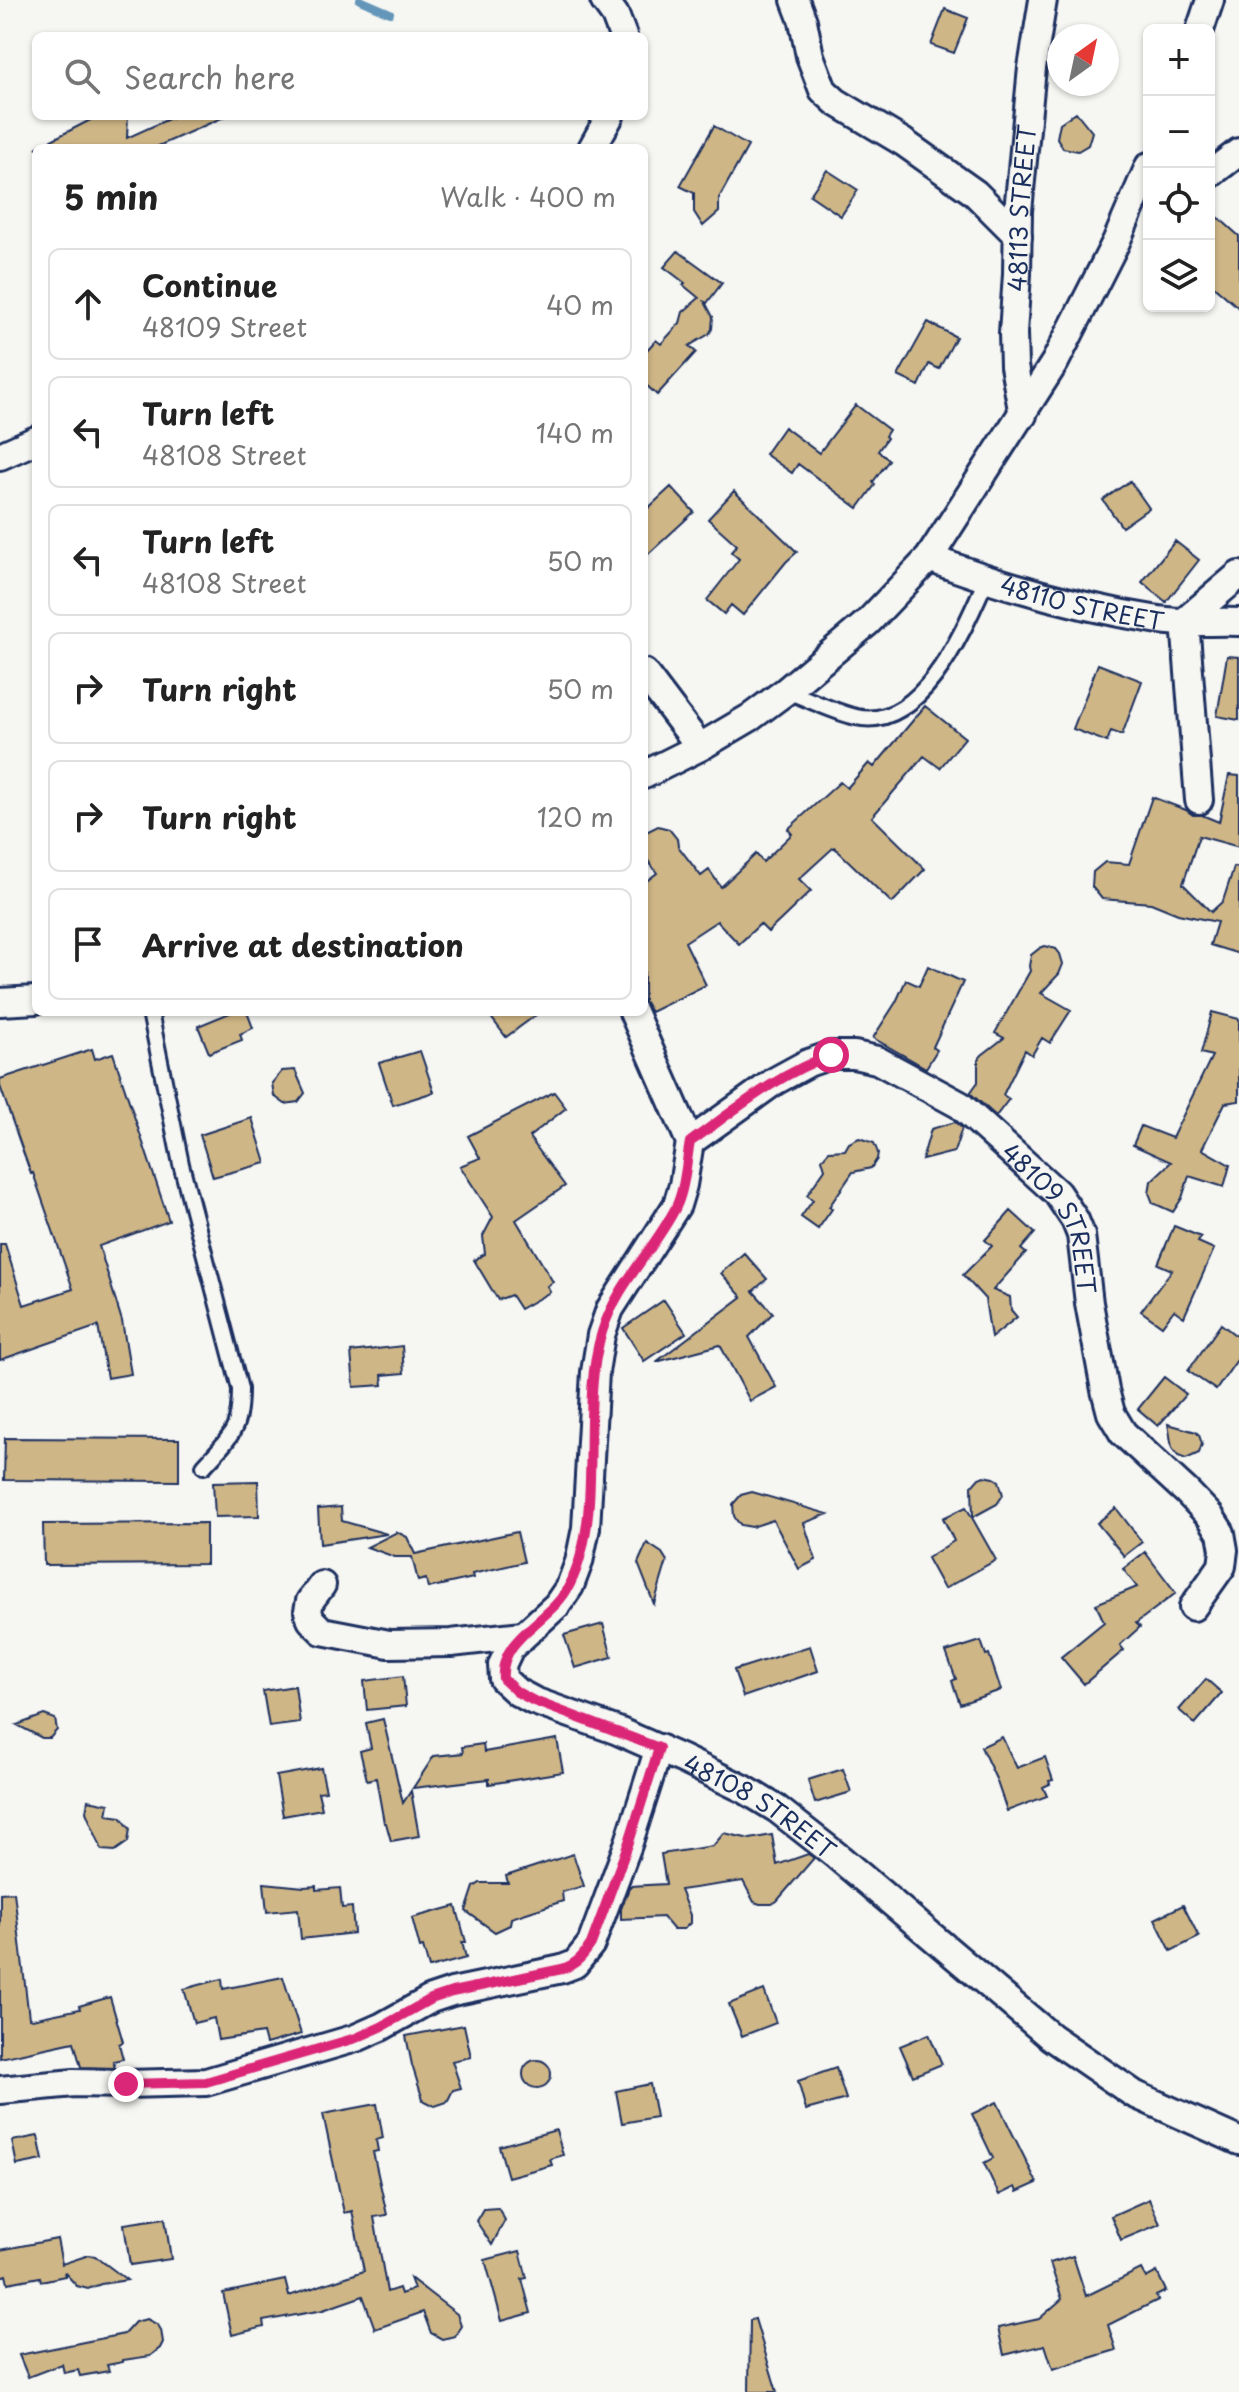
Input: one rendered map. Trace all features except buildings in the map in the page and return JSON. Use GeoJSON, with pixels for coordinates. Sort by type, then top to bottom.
{"type":"FeatureCollection","features":[{"type":"Feature","properties":{"kind":"street"},"geometry":{"type":"LineString","coordinates":[[604,0],[615,15],[621,32]]}},
{"type":"Feature","properties":{"kind":"street"},"geometry":{"type":"LineString","coordinates":[[795,0],[823,90],[836,102],[903,142],[975,193],[1018,236]]}},
{"type":"Feature","properties":{"kind":"street","name":"48113 STREET"},"geometry":{"type":"LineString","coordinates":[[1023,415],[1014,366],[1013,333],[1023,142],[1043,0]]}},
{"type":"Feature","properties":{"kind":"street"},"geometry":{"type":"LineString","coordinates":[[1202,24],[1210,0]]}},
{"type":"Feature","properties":{"kind":"street"},"geometry":{"type":"LineString","coordinates":[[594,144],[608,120]]}},
{"type":"Feature","properties":{"kind":"street"},"geometry":{"type":"LineString","coordinates":[[1215,170],[1239,152]]}},
{"type":"Feature","properties":{"kind":"street"},"geometry":{"type":"LineString","coordinates":[[648,773],[751,717],[786,691],[868,622],[929,558],[1023,415],[1079,319],[1143,187]]}},
{"type":"Feature","properties":{"kind":"street"},"geometry":{"type":"LineString","coordinates":[[0,456],[32,443]]}},
{"type":"Feature","properties":{"kind":"street","name":"48110 STREET"},"geometry":{"type":"LineString","coordinates":[[929,558],[986,580],[1162,620],[1239,622]]}},
{"type":"Feature","properties":{"kind":"street"},"geometry":{"type":"LineString","coordinates":[[1199,800],[1185,621],[1239,575]]}},
{"type":"Feature","properties":{"kind":"street"},"geometry":{"type":"LineString","coordinates":[[648,678],[700,747]]}},
{"type":"Feature","properties":{"kind":"street"},"geometry":{"type":"LineString","coordinates":[[0,1002],[32,1000]]}},
{"type":"Feature","properties":{"kind":"street"},"geometry":{"type":"LineString","coordinates":[[635,1016],[690,1142]]}},
{"type":"Feature","properties":{"kind":"street","name":"48109 STREET"},"geometry":{"type":"LineString","coordinates":[[690,1142],[775,1081],[808,1063],[831,1055],[854,1055],[877,1060],[960,1105],[1057,1193],[1081,1235],[1089,1303],[1111,1413],[1123,1433],[1187,1492],[1221,1533],[1224,1550],[1222,1566],[1193,1607]]}},
{"type":"Feature","properties":{"kind":"street","name":"48108 STREET"},"geometry":{"type":"LineString","coordinates":[[690,1142],[677,1205],[610,1309],[601,1335],[595,1372],[586,1528],[579,1562],[570,1586],[557,1605],[510,1648],[502,1665],[503,1679],[517,1692],[534,1701],[659,1748],[744,1789],[777,1809],[1051,2037],[1134,2094],[1232,2134]]}},
{"type":"Feature","properties":{"kind":"street"},"geometry":{"type":"LineString","coordinates":[[322,1585],[310,1601],[308,1611],[311,1620],[322,1631],[389,1644],[451,1643],[523,1635]]}},
{"type":"Feature","properties":{"kind":"street"},"geometry":{"type":"LineString","coordinates":[[0,2090],[74,2083],[206,2082],[356,2038],[431,1999],[452,1992],[575,1964],[591,1944],[629,1842],[659,1748]]}},
{"type":"Feature","properties":{"kind":"lane"},"geometry":{"type":"LineString","coordinates":[[786,691],[857,717],[881,718],[902,708],[930,682],[953,648],[986,580]]}},
{"type":"Feature","properties":{"kind":"lane"},"geometry":{"type":"LineString","coordinates":[[151,1016],[181,1164],[240,1389],[238,1422],[229,1438],[204,1466]]}},
{"type":"Feature","properties":{"kind":"waterway"},"geometry":{"type":"LineString","coordinates":[[360,0],[390,13]]}},
{"type":"Feature","properties":{"kind":"route"},"geometry":{"type":"LineString","coordinates":[[126,2084],[206,2082],[356,2038],[431,1999],[562,1969],[575,1964],[584,1955],[591,1944],[629,1842],[659,1748],[534,1701],[517,1692],[503,1679],[502,1665],[510,1648],[557,1605],[570,1586],[579,1562],[586,1528],[595,1372],[601,1335],[610,1309],[628,1278],[677,1205],[690,1142],[775,1081],[808,1063],[831,1055]]}}]}
